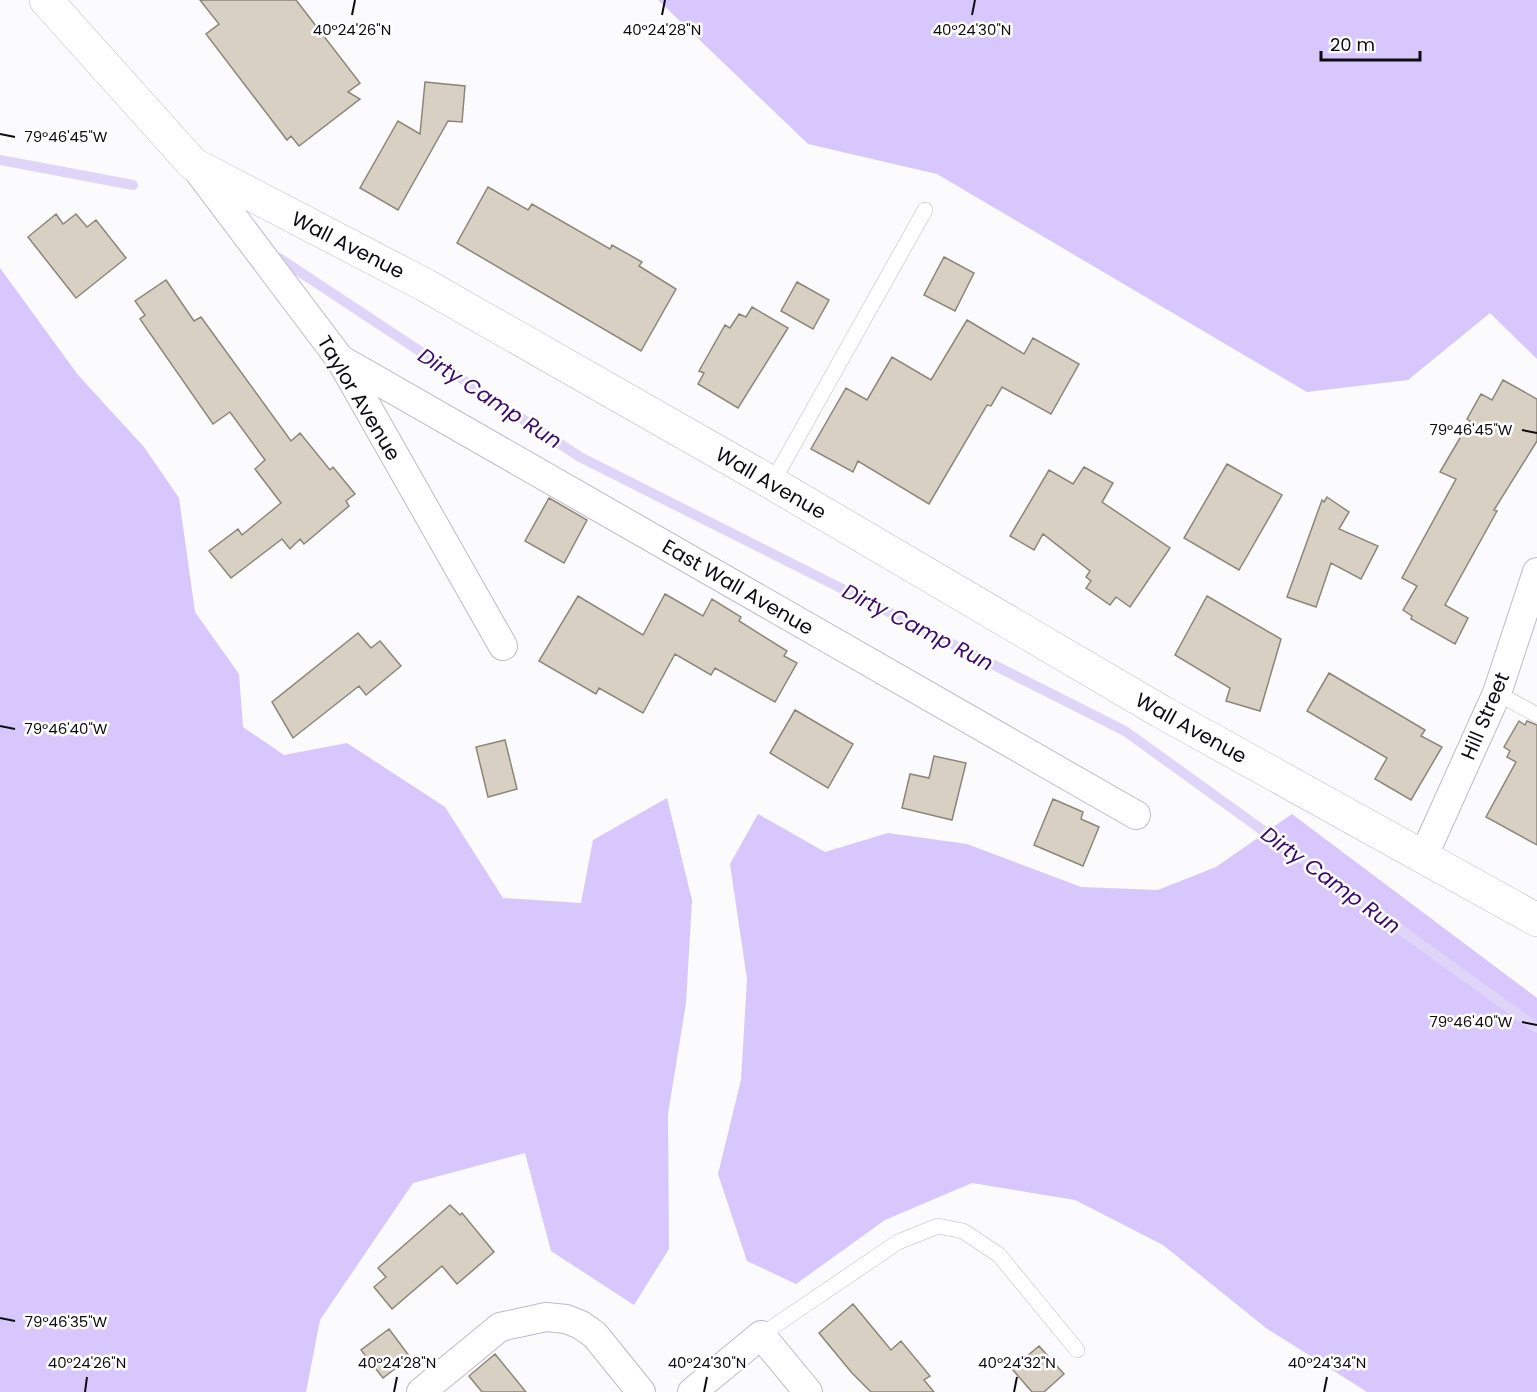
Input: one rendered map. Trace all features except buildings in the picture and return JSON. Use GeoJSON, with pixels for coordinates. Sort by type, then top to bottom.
{"type":"FeatureCollection","features":[{"type":"Feature","properties":{"kind":"street","name":"Wall Avenue"},"geometry":{"type":"LineString","coordinates":[[46,0],[193,164],[425,285],[772,483],[1160,711],[1424,855],[1537,920]]}},
{"type":"Feature","properties":{"kind":"street","name":"Taylor Avenue"},"geometry":{"type":"LineString","coordinates":[[193,164],[340,359],[503,646]]}},
{"type":"Feature","properties":{"kind":"street","name":"East Wall Avenue"},"geometry":{"type":"LineString","coordinates":[[340,359],[1136,815]]}},
{"type":"Feature","properties":{"kind":"street","name":"Hill Street"},"geometry":{"type":"LineString","coordinates":[[1424,855],[1497,693],[1537,572]]}},
{"type":"Feature","properties":{"kind":"street"},"geometry":{"type":"LineString","coordinates":[[421,1392],[500,1327],[546,1317],[574,1322],[595,1335],[641,1392]]}},
{"type":"Feature","properties":{"kind":"street"},"geometry":{"type":"LineString","coordinates":[[692,1392],[761,1335],[808,1392]]}},
{"type":"Feature","properties":{"kind":"lane"},"geometry":{"type":"LineString","coordinates":[[772,483],[925,210]]}},
{"type":"Feature","properties":{"kind":"lane"},"geometry":{"type":"LineString","coordinates":[[1497,693],[1537,715]]}},
{"type":"Feature","properties":{"kind":"lane"},"geometry":{"type":"LineString","coordinates":[[761,1335],[898,1242],[938,1226],[963,1231],[999,1256],[1077,1350]]}},
{"type":"Feature","properties":{"kind":"shaded area"},"geometry":{"type":"Polygon","coordinates":[[[658,0],[1537,0],[1537,359],[1490,313],[1408,380],[1307,392],[937,174],[808,144],[658,0]]]}},
{"type":"Feature","properties":{"kind":"shaded area"},"geometry":{"type":"Polygon","coordinates":[[[0,268],[78,375],[144,447],[179,498],[195,612],[239,674],[243,727],[284,755],[347,743],[445,807],[503,898],[581,903],[593,840],[667,798],[692,900],[686,1003],[668,1114],[669,1249],[634,1305],[551,1251],[525,1153],[413,1183],[320,1320],[306,1392],[0,1392],[0,268]]]}},
{"type":"Feature","properties":{"kind":"shaded area"},"geometry":{"type":"Polygon","coordinates":[[[758,814],[825,852],[888,833],[967,844],[1081,887],[1158,890],[1216,867],[1292,814],[1537,998],[1537,1392],[1367,1392],[1266,1328],[1163,1245],[1075,1200],[972,1183],[885,1220],[796,1284],[747,1261],[718,1174],[741,1080],[747,979],[730,864],[758,814]]]}},
{"type":"Feature","properties":{"kind":"waterway","name":"Dirty Camp Run"},"geometry":{"type":"LineString","coordinates":[[0,160],[133,185]]}},
{"type":"Feature","properties":{"kind":"waterway","name":"Dirty Camp Run"},"geometry":{"type":"LineString","coordinates":[[279,258],[580,457],[1125,731],[1537,1028]]}}]}
